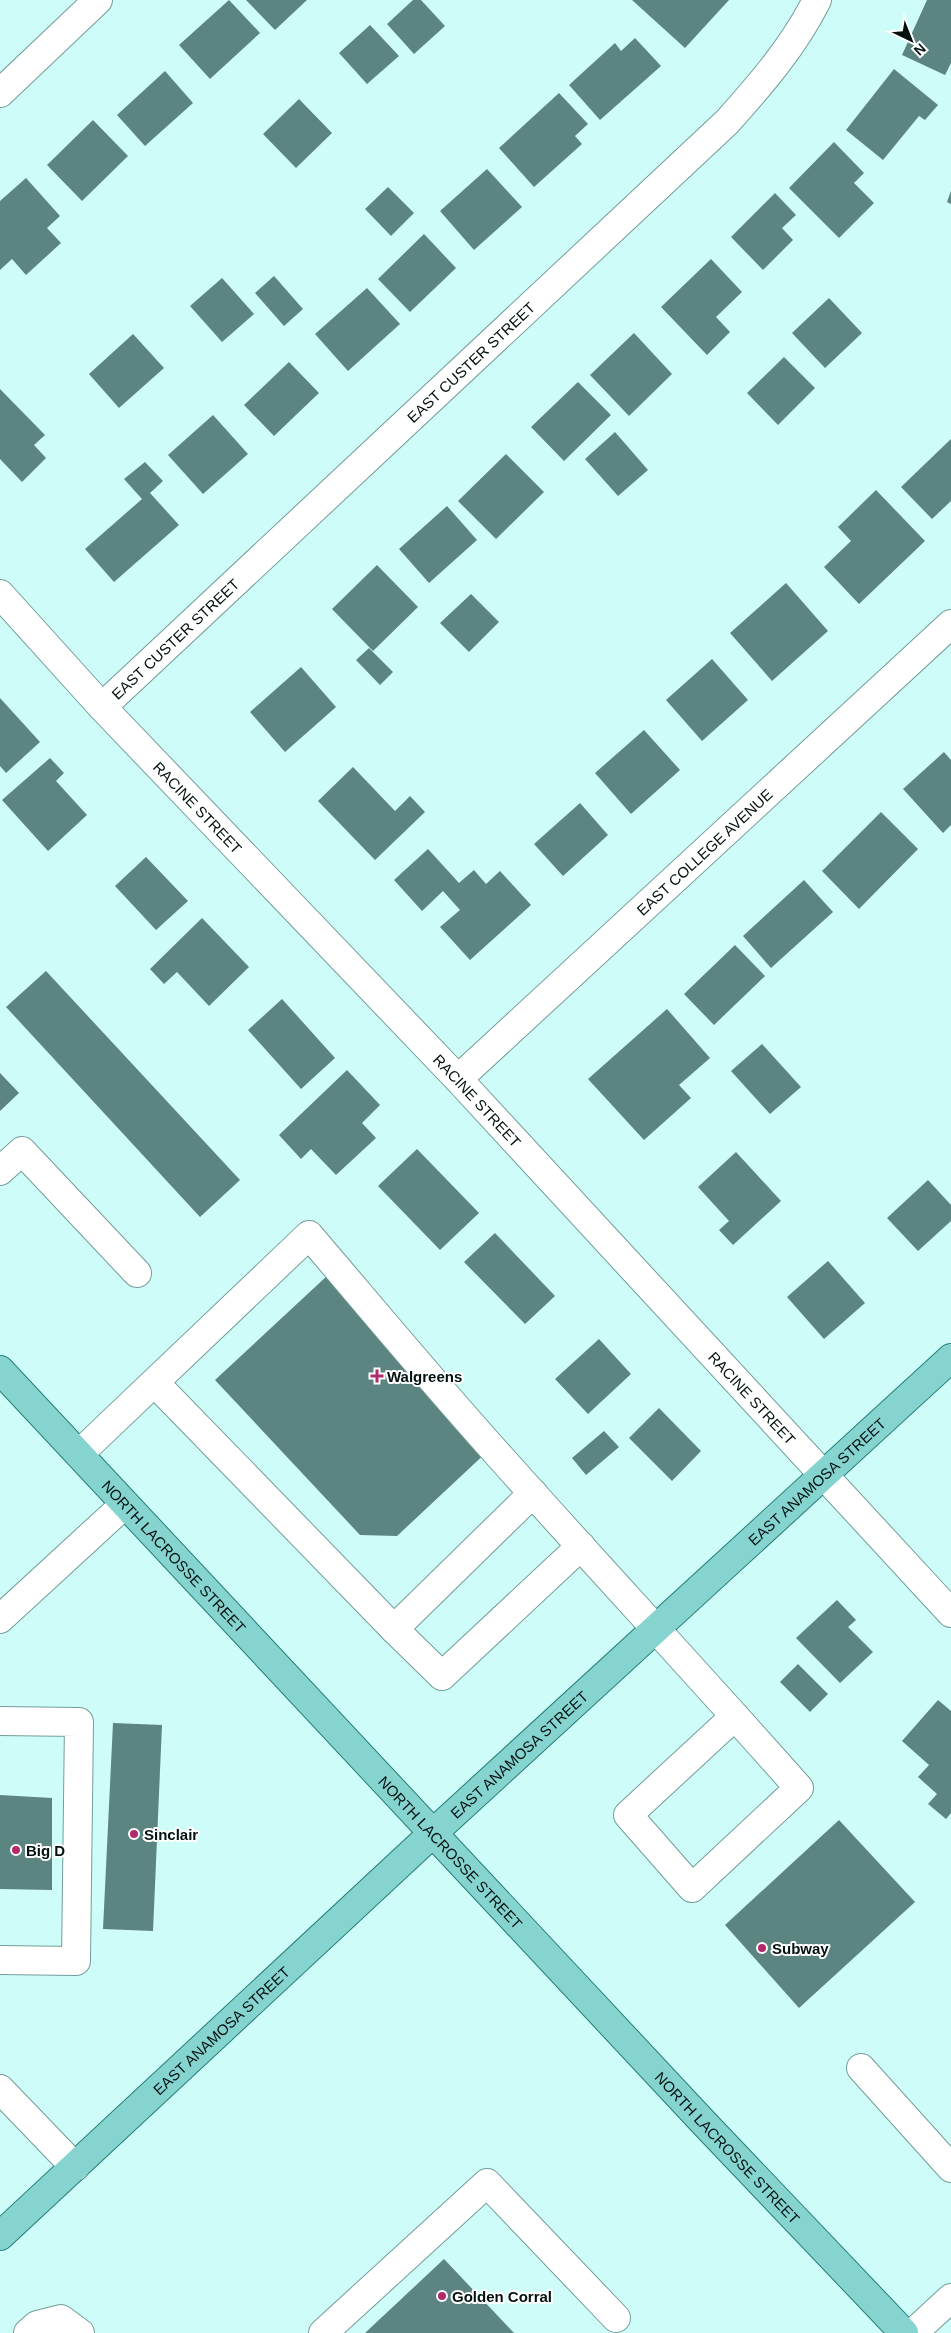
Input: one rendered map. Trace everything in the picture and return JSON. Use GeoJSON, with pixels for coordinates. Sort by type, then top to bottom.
{"type":"FeatureCollection","features":[{"type":"Feature","properties":{"kind":"main road","name":"EAST ANAMOSA STREET"},"geometry":{"type":"LineString","coordinates":[[0,2236],[433,1833],[951,1358]]}},
{"type":"Feature","properties":{"kind":"main road","name":"NORTH LACROSSE STREET"},"geometry":{"type":"LineString","coordinates":[[0,1370],[904,2333]]}},
{"type":"Feature","properties":{"kind":"street"},"geometry":{"type":"LineString","coordinates":[[0,93],[98,0]]}},
{"type":"Feature","properties":{"kind":"street","name":"EAST CUSTER STREET"},"geometry":{"type":"LineString","coordinates":[[102,706],[727,122],[771,73],[809,17],[817,0]]}},
{"type":"Feature","properties":{"kind":"street","name":"RACINE STREET"},"geometry":{"type":"LineString","coordinates":[[0,594],[102,706],[458,1079],[951,1613]]}},
{"type":"Feature","properties":{"kind":"street","name":"EAST COLLEGE AVENUE"},"geometry":{"type":"LineString","coordinates":[[458,1079],[951,624]]}},
{"type":"Feature","properties":{"kind":"street"},"geometry":{"type":"LineString","coordinates":[[0,1171],[22,1151],[137,1273]]}},
{"type":"Feature","properties":{"kind":"street"},"geometry":{"type":"LineString","coordinates":[[79,1454],[309,1235],[533,1494],[657,1628],[799,1788],[692,1888],[628,1815],[735,1716]]}},
{"type":"Feature","properties":{"kind":"street"},"geometry":{"type":"LineString","coordinates":[[155,1383],[442,1676],[581,1546]]}},
{"type":"Feature","properties":{"kind":"street"},"geometry":{"type":"LineString","coordinates":[[394,1629],[533,1494]]}},
{"type":"Feature","properties":{"kind":"street"},"geometry":{"type":"LineString","coordinates":[[0,1619],[125,1504]]}},
{"type":"Feature","properties":{"kind":"street"},"geometry":{"type":"LineString","coordinates":[[0,1721],[79,1722],[76,1961],[0,1960]]}},
{"type":"Feature","properties":{"kind":"street"},"geometry":{"type":"LineString","coordinates":[[862,2068],[951,2168]]}},
{"type":"Feature","properties":{"kind":"street"},"geometry":{"type":"LineString","coordinates":[[0,2089],[75,2167]]}},
{"type":"Feature","properties":{"kind":"street"},"geometry":{"type":"LineString","coordinates":[[323,2333],[487,2182],[616,2318]]}},
{"type":"Feature","properties":{"kind":"street"},"geometry":{"type":"LineString","coordinates":[[912,2333],[951,2298]]}},
{"type":"Feature","properties":{"kind":"street"},"geometry":{"type":"LineString","coordinates":[[28,2333],[37,2325],[61,2319],[80,2333]]}},
{"type":"Feature","properties":{"kind":"building"},"geometry":{"type":"Polygon","coordinates":[[[229,0],[260,33],[210,79],[179,45],[229,0]]]}},
{"type":"Feature","properties":{"kind":"building"},"geometry":{"type":"Polygon","coordinates":[[[246,0],[307,0],[275,30],[246,0]]]}},
{"type":"Feature","properties":{"kind":"building"},"geometry":{"type":"Polygon","coordinates":[[[413,0],[421,0],[445,26],[414,54],[387,24],[413,0]]]}},
{"type":"Feature","properties":{"kind":"building"},"geometry":{"type":"Polygon","coordinates":[[[632,0],[729,0],[685,48],[632,0]]]}},
{"type":"Feature","properties":{"kind":"building"},"geometry":{"type":"Polygon","coordinates":[[[927,0],[951,0],[951,63],[945,75],[902,55],[927,0]]]}},
{"type":"Feature","properties":{"kind":"building"},"geometry":{"type":"Polygon","coordinates":[[[370,25],[399,56],[367,84],[339,53],[370,25]]]}},
{"type":"Feature","properties":{"kind":"building"},"geometry":{"type":"Polygon","coordinates":[[[635,38],[661,66],[600,120],[569,85],[615,43],[621,51],[635,38]]]}},
{"type":"Feature","properties":{"kind":"building"},"geometry":{"type":"Polygon","coordinates":[[[894,69],[938,105],[925,120],[919,116],[883,160],[846,130],[894,69]]]}},
{"type":"Feature","properties":{"kind":"building"},"geometry":{"type":"Polygon","coordinates":[[[165,71],[193,103],[145,146],[117,115],[165,71]]]}},
{"type":"Feature","properties":{"kind":"building"},"geometry":{"type":"Polygon","coordinates":[[[559,93],[588,124],[575,136],[582,144],[534,187],[499,148],[559,93]]]}},
{"type":"Feature","properties":{"kind":"building"},"geometry":{"type":"Polygon","coordinates":[[[299,99],[332,133],[296,168],[263,134],[299,99]]]}},
{"type":"Feature","properties":{"kind":"building"},"geometry":{"type":"Polygon","coordinates":[[[93,120],[128,156],[82,201],[47,165],[93,120]]]}},
{"type":"Feature","properties":{"kind":"building"},"geometry":{"type":"Polygon","coordinates":[[[834,142],[864,173],[854,183],[874,203],[839,238],[789,188],[834,142]]]}},
{"type":"Feature","properties":{"kind":"building"},"geometry":{"type":"Polygon","coordinates":[[[487,169],[522,207],[474,250],[440,211],[487,169]]]}},
{"type":"Feature","properties":{"kind":"building"},"geometry":{"type":"Polygon","coordinates":[[[26,178],[60,216],[47,228],[61,243],[26,275],[12,259],[0,270],[0,201],[26,178]]]}},
{"type":"Feature","properties":{"kind":"building"},"geometry":{"type":"Polygon","coordinates":[[[388,187],[414,213],[391,236],[365,209],[388,187]]]}},
{"type":"Feature","properties":{"kind":"building"},"geometry":{"type":"Polygon","coordinates":[[[951,191],[951,204],[947,202],[951,191]]]}},
{"type":"Feature","properties":{"kind":"building"},"geometry":{"type":"Polygon","coordinates":[[[775,193],[796,215],[782,228],[793,240],[763,270],[731,237],[775,193]]]}},
{"type":"Feature","properties":{"kind":"building"},"geometry":{"type":"Polygon","coordinates":[[[424,234],[456,268],[410,312],[378,279],[424,234]]]}},
{"type":"Feature","properties":{"kind":"building"},"geometry":{"type":"Polygon","coordinates":[[[711,259],[742,292],[716,317],[730,332],[707,355],[661,307],[711,259]]]}},
{"type":"Feature","properties":{"kind":"building"},"geometry":{"type":"Polygon","coordinates":[[[274,276],[303,309],[284,326],[255,293],[274,276]]]}},
{"type":"Feature","properties":{"kind":"building"},"geometry":{"type":"Polygon","coordinates":[[[222,278],[254,314],[222,342],[190,306],[222,278]]]}},
{"type":"Feature","properties":{"kind":"building"},"geometry":{"type":"Polygon","coordinates":[[[367,288],[400,324],[348,371],[315,334],[367,288]]]}},
{"type":"Feature","properties":{"kind":"building"},"geometry":{"type":"Polygon","coordinates":[[[829,298],[862,333],[825,368],[792,333],[829,298]]]}},
{"type":"Feature","properties":{"kind":"building"},"geometry":{"type":"Polygon","coordinates":[[[634,333],[672,374],[629,416],[590,375],[634,333]]]}},
{"type":"Feature","properties":{"kind":"building"},"geometry":{"type":"Polygon","coordinates":[[[133,334],[164,368],[119,408],[89,374],[133,334]]]}},
{"type":"Feature","properties":{"kind":"building"},"geometry":{"type":"Polygon","coordinates":[[[784,357],[815,388],[778,425],[747,393],[784,357]]]}},
{"type":"Feature","properties":{"kind":"building"},"geometry":{"type":"Polygon","coordinates":[[[289,362],[319,393],[274,436],[244,405],[289,362]]]}},
{"type":"Feature","properties":{"kind":"building"},"geometry":{"type":"Polygon","coordinates":[[[578,382],[611,415],[564,461],[531,427],[578,382]]]}},
{"type":"Feature","properties":{"kind":"building"},"geometry":{"type":"Polygon","coordinates":[[[0,389],[45,435],[34,445],[46,458],[22,482],[0,459],[0,389]]]}},
{"type":"Feature","properties":{"kind":"building"},"geometry":{"type":"Polygon","coordinates":[[[213,415],[248,454],[203,494],[168,455],[213,415]]]}},
{"type":"Feature","properties":{"kind":"building"},"geometry":{"type":"Polygon","coordinates":[[[615,432],[648,470],[618,496],[585,459],[615,432]]]}},
{"type":"Feature","properties":{"kind":"building"},"geometry":{"type":"Polygon","coordinates":[[[951,439],[951,501],[932,519],[901,487],[951,439]]]}},
{"type":"Feature","properties":{"kind":"building"},"geometry":{"type":"Polygon","coordinates":[[[506,454],[544,492],[496,539],[458,501],[506,454]]]}},
{"type":"Feature","properties":{"kind":"building"},"geometry":{"type":"Polygon","coordinates":[[[145,462],[163,481],[150,493],[179,525],[114,582],[85,549],[142,499],[124,479],[145,462]]]}},
{"type":"Feature","properties":{"kind":"building"},"geometry":{"type":"Polygon","coordinates":[[[876,490],[925,541],[859,604],[824,567],[851,541],[838,527],[876,490]]]}},
{"type":"Feature","properties":{"kind":"building"},"geometry":{"type":"Polygon","coordinates":[[[447,506],[477,540],[429,583],[399,549],[447,506]]]}},
{"type":"Feature","properties":{"kind":"building"},"geometry":{"type":"Polygon","coordinates":[[[377,565],[418,607],[373,651],[332,609],[377,565]]]}},
{"type":"Feature","properties":{"kind":"building"},"geometry":{"type":"Polygon","coordinates":[[[786,583],[828,631],[772,681],[730,633],[786,583]]]}},
{"type":"Feature","properties":{"kind":"building"},"geometry":{"type":"Polygon","coordinates":[[[471,594],[499,622],[469,652],[440,623],[471,594]]]}},
{"type":"Feature","properties":{"kind":"building"},"geometry":{"type":"Polygon","coordinates":[[[369,648],[393,672],[380,685],[356,660],[369,648]]]}},
{"type":"Feature","properties":{"kind":"building"},"geometry":{"type":"Polygon","coordinates":[[[712,659],[748,700],[702,741],[666,700],[712,659]]]}},
{"type":"Feature","properties":{"kind":"building"},"geometry":{"type":"Polygon","coordinates":[[[301,667],[336,707],[285,752],[250,712],[301,667]]]}},
{"type":"Feature","properties":{"kind":"building"},"geometry":{"type":"Polygon","coordinates":[[[0,698],[40,742],[6,773],[0,766],[0,698]]]}},
{"type":"Feature","properties":{"kind":"building"},"geometry":{"type":"Polygon","coordinates":[[[644,730],[680,770],[631,814],[595,773],[644,730]]]}},
{"type":"Feature","properties":{"kind":"building"},"geometry":{"type":"Polygon","coordinates":[[[944,752],[951,760],[951,825],[943,833],[903,789],[944,752]]]}},
{"type":"Feature","properties":{"kind":"building"},"geometry":{"type":"Polygon","coordinates":[[[50,758],[64,773],[56,781],[87,815],[48,851],[2,800],[50,758]]]}},
{"type":"Feature","properties":{"kind":"building"},"geometry":{"type":"Polygon","coordinates":[[[353,767],[395,811],[410,796],[425,812],[375,860],[318,801],[353,767]]]}},
{"type":"Feature","properties":{"kind":"building"},"geometry":{"type":"Polygon","coordinates":[[[580,803],[608,835],[563,876],[534,844],[580,803]]]}},
{"type":"Feature","properties":{"kind":"building"},"geometry":{"type":"Polygon","coordinates":[[[881,812],[918,849],[859,909],[822,871],[881,812]]]}},
{"type":"Feature","properties":{"kind":"building"},"geometry":{"type":"Polygon","coordinates":[[[428,849],[459,883],[474,870],[486,884],[500,871],[531,905],[470,960],[440,927],[460,910],[443,891],[422,911],[394,880],[428,849]]]}},
{"type":"Feature","properties":{"kind":"building"},"geometry":{"type":"Polygon","coordinates":[[[146,857],[188,901],[156,930],[115,886],[146,857]]]}},
{"type":"Feature","properties":{"kind":"building"},"geometry":{"type":"Polygon","coordinates":[[[804,880],[833,912],[771,968],[743,936],[804,880]]]}},
{"type":"Feature","properties":{"kind":"building"},"geometry":{"type":"Polygon","coordinates":[[[202,918],[249,967],[209,1006],[177,972],[164,984],[150,969],[202,918]]]}},
{"type":"Feature","properties":{"kind":"building"},"geometry":{"type":"Polygon","coordinates":[[[735,945],[765,976],[714,1025],[684,994],[735,945]]]}},
{"type":"Feature","properties":{"kind":"building"},"geometry":{"type":"Polygon","coordinates":[[[46,971],[240,1180],[200,1217],[6,1007],[46,971]]]}},
{"type":"Feature","properties":{"kind":"building"},"geometry":{"type":"Polygon","coordinates":[[[282,999],[335,1058],[301,1089],[248,1030],[282,999]]]}},
{"type":"Feature","properties":{"kind":"building"},"geometry":{"type":"Polygon","coordinates":[[[667,1009],[710,1058],[679,1085],[691,1098],[644,1140],[588,1079],[667,1009]]]}},
{"type":"Feature","properties":{"kind":"building"},"geometry":{"type":"Polygon","coordinates":[[[762,1044],[801,1087],[770,1114],[731,1071],[762,1044]]]}},
{"type":"Feature","properties":{"kind":"building"},"geometry":{"type":"Polygon","coordinates":[[[347,1070],[380,1105],[362,1123],[376,1138],[336,1175],[311,1149],[301,1159],[279,1135],[347,1070]]]}},
{"type":"Feature","properties":{"kind":"building"},"geometry":{"type":"Polygon","coordinates":[[[0,1073],[19,1093],[0,1111],[0,1073]]]}},
{"type":"Feature","properties":{"kind":"building"},"geometry":{"type":"Polygon","coordinates":[[[417,1149],[479,1213],[440,1250],[378,1186],[417,1149]]]}},
{"type":"Feature","properties":{"kind":"building"},"geometry":{"type":"Polygon","coordinates":[[[736,1152],[781,1201],[733,1245],[719,1230],[729,1221],[698,1187],[736,1152]]]}},
{"type":"Feature","properties":{"kind":"building"},"geometry":{"type":"Polygon","coordinates":[[[928,1180],[951,1205],[951,1221],[918,1251],[887,1218],[928,1180]]]}},
{"type":"Feature","properties":{"kind":"building"},"geometry":{"type":"Polygon","coordinates":[[[495,1233],[555,1296],[525,1324],[464,1262],[495,1233]]]}},
{"type":"Feature","properties":{"kind":"building"},"geometry":{"type":"Polygon","coordinates":[[[828,1261],[865,1303],[824,1339],[787,1297],[828,1261]]]}},
{"type":"Feature","properties":{"kind":"building","name":"Walgreens"},"geometry":{"type":"Polygon","coordinates":[[[328,1275],[490,1449],[397,1536],[360,1535],[215,1380],[328,1275]]]}},
{"type":"Feature","properties":{"kind":"building"},"geometry":{"type":"Polygon","coordinates":[[[599,1339],[631,1374],[588,1414],[555,1379],[599,1339]]]}},
{"type":"Feature","properties":{"kind":"building"},"geometry":{"type":"Polygon","coordinates":[[[659,1408],[701,1451],[672,1481],[629,1438],[659,1408]]]}},
{"type":"Feature","properties":{"kind":"building"},"geometry":{"type":"Polygon","coordinates":[[[604,1431],[619,1447],[586,1475],[572,1458],[604,1431]]]}},
{"type":"Feature","properties":{"kind":"building"},"geometry":{"type":"Polygon","coordinates":[[[837,1600],[856,1620],[848,1627],[873,1652],[840,1683],[796,1638],[837,1600]]]}},
{"type":"Feature","properties":{"kind":"building"},"geometry":{"type":"Polygon","coordinates":[[[798,1664],[828,1694],[810,1712],[780,1682],[798,1664]]]}},
{"type":"Feature","properties":{"kind":"building"},"geometry":{"type":"Polygon","coordinates":[[[938,1700],[951,1711],[951,1813],[946,1819],[928,1804],[937,1794],[918,1777],[929,1765],[902,1741],[938,1700]]]}},
{"type":"Feature","properties":{"kind":"building"},"geometry":{"type":"Polygon","coordinates":[[[113,1723],[162,1725],[153,1931],[103,1929],[113,1723]]]}},
{"type":"Feature","properties":{"kind":"building"},"geometry":{"type":"Polygon","coordinates":[[[0,1795],[52,1798],[52,1890],[0,1889],[0,1795]]]}},
{"type":"Feature","properties":{"kind":"building"},"geometry":{"type":"Polygon","coordinates":[[[839,1820],[915,1902],[799,2008],[725,1925],[839,1820]]]}},
{"type":"Feature","properties":{"kind":"building","name":"Golden Corral"},"geometry":{"type":"Polygon","coordinates":[[[444,2259],[514,2333],[365,2333],[444,2259]]]}},
{"type":"Feature","properties":{"kind":"place","name":"Walgreens"},"geometry":{"type":"Point","coordinates":[377,1376]}},
{"type":"Feature","properties":{"kind":"place","name":"Sinclair"},"geometry":{"type":"Point","coordinates":[134,1834]}},
{"type":"Feature","properties":{"kind":"place","name":"Big D"},"geometry":{"type":"Point","coordinates":[16,1850]}},
{"type":"Feature","properties":{"kind":"place","name":"Subway"},"geometry":{"type":"Point","coordinates":[762,1948]}},
{"type":"Feature","properties":{"kind":"place","name":"Golden Corral"},"geometry":{"type":"Point","coordinates":[442,2296]}}]}
